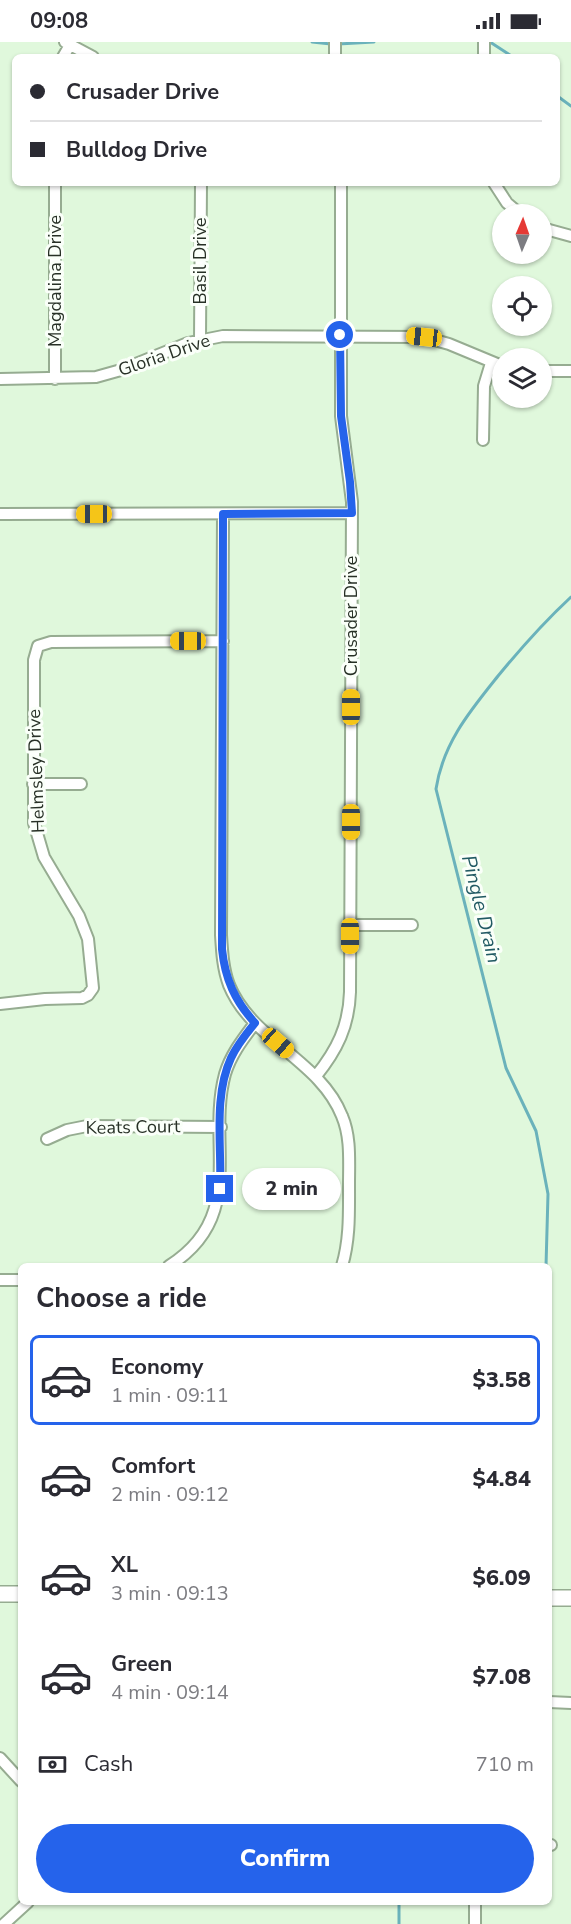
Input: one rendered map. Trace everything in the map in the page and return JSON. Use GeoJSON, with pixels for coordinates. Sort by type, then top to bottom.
{"type":"FeatureCollection","features":[{"type":"Feature","properties":{"kind":"street"},"geometry":{"type":"LineString","coordinates":[[68,43],[88,54]]}},
{"type":"Feature","properties":{"kind":"street","name":"Magdalina Drive"},"geometry":{"type":"LineString","coordinates":[[55,186],[55,379]]}},
{"type":"Feature","properties":{"kind":"street","name":"Basil Drive"},"geometry":{"type":"LineString","coordinates":[[200,340],[201,186]]}},
{"type":"Feature","properties":{"kind":"street","name":"Crusader Drive"},"geometry":{"type":"LineString","coordinates":[[316,1076],[331,1057],[346,1026],[350,1003],[352,513],[341,416],[341,186]]}},
{"type":"Feature","properties":{"kind":"street"},"geometry":{"type":"LineString","coordinates":[[496,186],[511,204]]}},
{"type":"Feature","properties":{"kind":"street"},"geometry":{"type":"LineString","coordinates":[[552,231],[571,236]]}},
{"type":"Feature","properties":{"kind":"street","name":"Gloria Drive"},"geometry":{"type":"LineString","coordinates":[[0,379],[84,378],[109,374],[200,340],[235,335],[424,337],[449,344],[491,363]]}},
{"type":"Feature","properties":{"kind":"street"},"geometry":{"type":"LineString","coordinates":[[483,440],[484,386],[491,363]]}},
{"type":"Feature","properties":{"kind":"street"},"geometry":{"type":"LineString","coordinates":[[552,371],[571,371]]}},
{"type":"Feature","properties":{"kind":"street"},"geometry":{"type":"LineString","coordinates":[[0,514],[352,513]]}},
{"type":"Feature","properties":{"kind":"street"},"geometry":{"type":"LineString","coordinates":[[223,514],[222,949],[228,983],[243,1009],[255,1023],[316,1076],[337,1104],[349,1142],[349,1220],[342,1263]]}},
{"type":"Feature","properties":{"kind":"street","name":"Helmsley Drive"},"geometry":{"type":"LineString","coordinates":[[0,1004],[82,998],[91,992],[93,974],[88,939],[79,916],[49,867],[34,823],[34,660],[38,646],[51,642],[223,641]]}},
{"type":"Feature","properties":{"kind":"street"},"geometry":{"type":"LineString","coordinates":[[33,784],[81,784]]}},
{"type":"Feature","properties":{"kind":"street"},"geometry":{"type":"LineString","coordinates":[[350,925],[412,925]]}},
{"type":"Feature","properties":{"kind":"street"},"geometry":{"type":"LineString","coordinates":[[173,1263],[205,1230],[218,1200],[222,1087],[228,1065],[237,1047],[255,1023]]}},
{"type":"Feature","properties":{"kind":"street","name":"Keats Court"},"geometry":{"type":"LineString","coordinates":[[46,1139],[67,1130],[87,1126],[221,1127]]}},
{"type":"Feature","properties":{"kind":"street"},"geometry":{"type":"LineString","coordinates":[[0,1280],[18,1280]]}},
{"type":"Feature","properties":{"kind":"street"},"geometry":{"type":"LineString","coordinates":[[0,1594],[18,1594]]}},
{"type":"Feature","properties":{"kind":"street"},"geometry":{"type":"LineString","coordinates":[[552,1598],[571,1598]]}},
{"type":"Feature","properties":{"kind":"street"},"geometry":{"type":"LineString","coordinates":[[552,1702],[571,1702]]}},
{"type":"Feature","properties":{"kind":"street"},"geometry":{"type":"LineString","coordinates":[[0,1758],[18,1778]]}},
{"type":"Feature","properties":{"kind":"street"},"geometry":{"type":"LineString","coordinates":[[4,1924],[25,1905]]}},
{"type":"Feature","properties":{"kind":"street"},"geometry":{"type":"LineString","coordinates":[[475,1905],[475,1924]]}},
{"type":"Feature","properties":{"kind":"waterway","name":"Pingle Drain"},"geometry":{"type":"LineString","coordinates":[[312,42],[331,44]]}},
{"type":"Feature","properties":{"kind":"waterway","name":"Pingle Drain"},"geometry":{"type":"LineString","coordinates":[[338,44],[374,42]]}},
{"type":"Feature","properties":{"kind":"waterway","name":"Pingle Drain"},"geometry":{"type":"LineString","coordinates":[[490,42],[508,54]]}},
{"type":"Feature","properties":{"kind":"waterway","name":"Pingle Drain"},"geometry":{"type":"LineString","coordinates":[[560,98],[571,106]]}},
{"type":"Feature","properties":{"kind":"waterway","name":"Pingle Drain"},"geometry":{"type":"LineString","coordinates":[[546,1263],[548,1194],[536,1131],[506,1068],[436,789],[451,742],[468,715],[524,645],[571,597]]}},
{"type":"Feature","properties":{"kind":"waterway","name":"Pingle Drain"},"geometry":{"type":"LineString","coordinates":[[399,1905],[399,1924]]}},
{"type":"Feature","properties":{"kind":"route"},"geometry":{"type":"LineString","coordinates":[[220,1189],[222,1087],[232,1056],[255,1023],[243,1009],[228,983],[223,963],[221,935],[223,514],[352,513],[352,493],[341,416],[340,335]]}}]}
